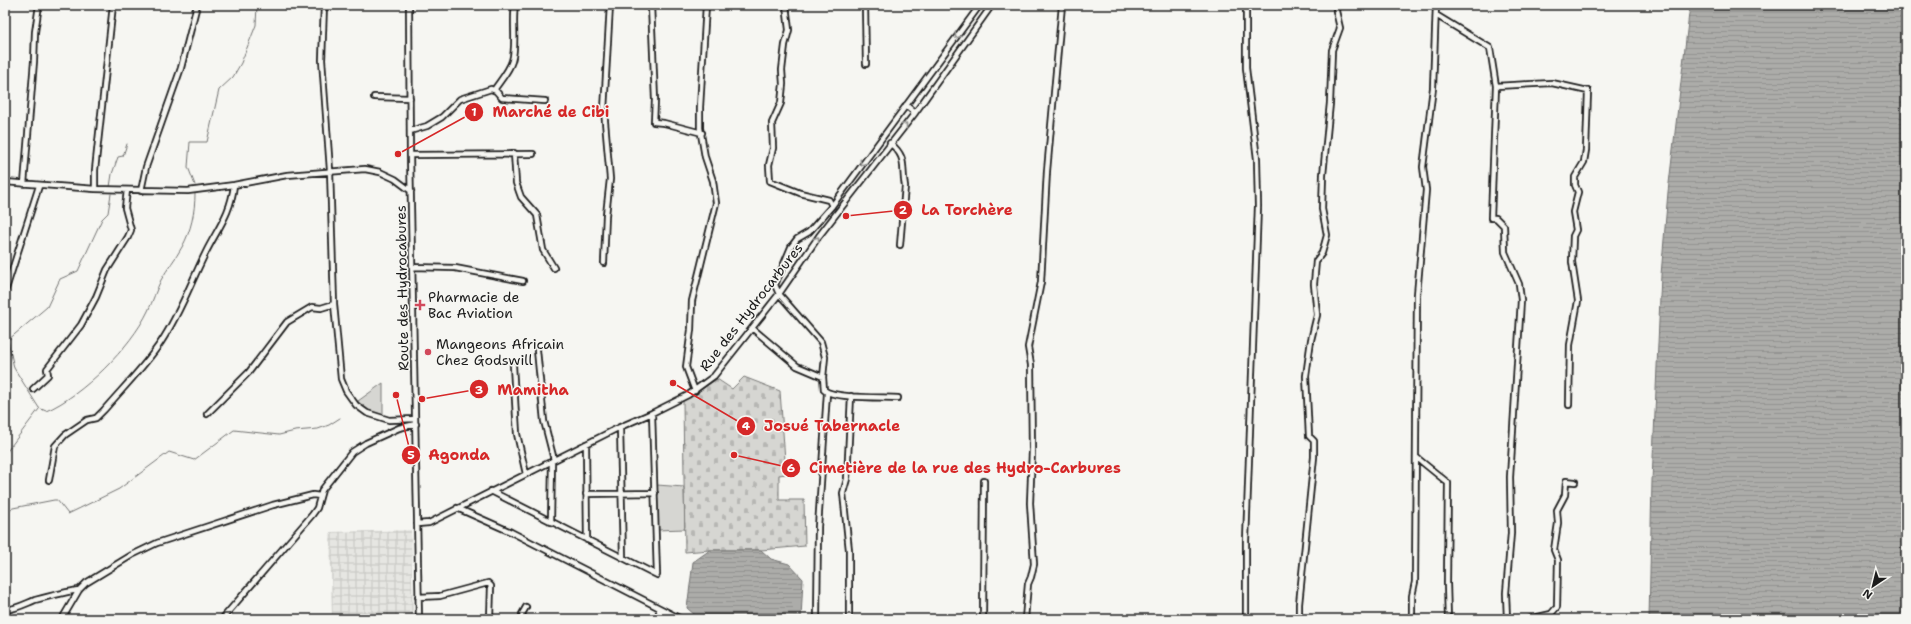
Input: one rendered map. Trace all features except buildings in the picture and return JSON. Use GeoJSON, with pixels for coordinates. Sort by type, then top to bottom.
{"type":"FeatureCollection","features":[{"type":"Feature","properties":{"kind":"street"},"geometry":{"type":"LineString","coordinates":[[24,184],[35,32],[39,5]]}},
{"type":"Feature","properties":{"kind":"street"},"geometry":{"type":"LineString","coordinates":[[95,189],[95,170],[113,5]]}},
{"type":"Feature","properties":{"kind":"street"},"geometry":{"type":"LineString","coordinates":[[141,191],[146,168],[181,68],[197,5]]}},
{"type":"Feature","properties":{"kind":"street"},"geometry":{"type":"LineString","coordinates":[[324,5],[322,60],[330,170],[334,304],[341,379],[346,391],[356,405],[367,413],[389,420],[415,422]]}},
{"type":"Feature","properties":{"kind":"street","name":"Route des Hydrocabures"},"geometry":{"type":"LineString","coordinates":[[409,5],[410,155],[419,619]]}},
{"type":"Feature","properties":{"kind":"street"},"geometry":{"type":"LineString","coordinates":[[410,131],[427,126],[442,117],[460,99],[494,90],[512,63],[514,53],[513,33],[515,5]]}},
{"type":"Feature","properties":{"kind":"street"},"geometry":{"type":"LineString","coordinates":[[604,263],[606,214],[610,179],[604,110],[610,5]]}},
{"type":"Feature","properties":{"kind":"street"},"geometry":{"type":"LineString","coordinates":[[651,5],[655,100],[654,122],[664,122],[702,133]]}},
{"type":"Feature","properties":{"kind":"street"},"geometry":{"type":"LineString","coordinates":[[695,391],[686,367],[691,330],[692,301],[716,203],[713,182],[705,157],[700,108],[706,5]]}},
{"type":"Feature","properties":{"kind":"street"},"geometry":{"type":"LineString","coordinates":[[786,5],[789,30],[785,45],[782,70],[783,84],[781,103],[772,123],[773,148],[769,165],[770,181],[774,184],[800,193],[829,200],[832,206]]}},
{"type":"Feature","properties":{"kind":"street"},"geometry":{"type":"LineString","coordinates":[[865,5],[866,64]]}},
{"type":"Feature","properties":{"kind":"street"},"geometry":{"type":"LineString","coordinates":[[898,398],[851,396],[824,390],[823,377],[825,357],[822,342],[779,294],[775,285],[791,247],[797,239],[809,232],[832,206],[980,5]]}},
{"type":"Feature","properties":{"kind":"street","name":"Rue des Hydrocarbures"},"geometry":{"type":"LineString","coordinates":[[417,524],[429,523],[620,427],[652,414],[695,391],[714,376],[779,294],[819,236],[890,143],[915,113],[992,5]]}},
{"type":"Feature","properties":{"kind":"street"},"geometry":{"type":"LineString","coordinates":[[1025,619],[1028,584],[1034,564],[1030,503],[1032,450],[1031,365],[1028,347],[1041,282],[1047,170],[1062,5]]}},
{"type":"Feature","properties":{"kind":"street"},"geometry":{"type":"LineString","coordinates":[[1246,5],[1246,68],[1257,159],[1258,206],[1246,541],[1246,619]]}},
{"type":"Feature","properties":{"kind":"street"},"geometry":{"type":"LineString","coordinates":[[1299,619],[1299,604],[1314,449],[1314,441],[1309,436],[1306,376],[1311,340],[1317,315],[1314,284],[1316,261],[1322,253],[1328,235],[1322,209],[1323,175],[1330,103],[1332,50],[1340,28],[1336,11],[1337,5]]}},
{"type":"Feature","properties":{"kind":"street"},"geometry":{"type":"LineString","coordinates":[[1412,619],[1412,596],[1415,582],[1417,295],[1426,190],[1423,167],[1433,88],[1436,5]]}},
{"type":"Feature","properties":{"kind":"street"},"geometry":{"type":"LineString","coordinates":[[1436,15],[1490,48],[1496,86],[1491,218],[1496,218],[1504,226],[1505,252],[1519,284],[1521,300],[1510,477],[1511,533],[1505,612],[1507,619]]}},
{"type":"Feature","properties":{"kind":"street"},"geometry":{"type":"LineString","coordinates":[[1496,86],[1552,83],[1588,90],[1586,150],[1584,162],[1575,177],[1575,184],[1578,192],[1573,212],[1576,230],[1573,236],[1572,262],[1578,302],[1570,345],[1569,405]]}},
{"type":"Feature","properties":{"kind":"street"},"geometry":{"type":"LineString","coordinates":[[494,90],[502,98],[545,101]]}},
{"type":"Feature","properties":{"kind":"street"},"geometry":{"type":"LineString","coordinates":[[374,98],[410,98]]}},
{"type":"Feature","properties":{"kind":"street"},"geometry":{"type":"LineString","coordinates":[[906,105],[915,113]]}},
{"type":"Feature","properties":{"kind":"street"},"geometry":{"type":"LineString","coordinates":[[890,143],[899,151],[903,160],[903,179],[905,186],[900,245]]}},
{"type":"Feature","properties":{"kind":"street"},"geometry":{"type":"LineString","coordinates":[[514,153],[516,183],[521,197],[537,215],[543,250],[554,268]]}},
{"type":"Feature","properties":{"kind":"street"},"geometry":{"type":"LineString","coordinates":[[410,155],[533,154]]}},
{"type":"Feature","properties":{"kind":"street"},"geometry":{"type":"LineString","coordinates":[[5,182],[39,186],[95,189],[188,191],[234,186],[287,175],[330,170],[365,169],[380,172],[395,179],[411,191]]}},
{"type":"Feature","properties":{"kind":"street"},"geometry":{"type":"LineString","coordinates":[[5,292],[39,186]]}},
{"type":"Feature","properties":{"kind":"street"},"geometry":{"type":"LineString","coordinates":[[49,480],[55,446],[71,431],[87,420],[96,418],[160,343],[176,317],[192,280],[226,216],[232,202],[234,186]]}},
{"type":"Feature","properties":{"kind":"street"},"geometry":{"type":"LineString","coordinates":[[33,389],[48,375],[46,369],[81,325],[96,297],[107,270],[128,237],[131,230],[125,208],[127,190]]}},
{"type":"Feature","properties":{"kind":"street"},"geometry":{"type":"LineString","coordinates":[[412,267],[455,268],[523,281]]}},
{"type":"Feature","properties":{"kind":"street"},"geometry":{"type":"LineString","coordinates":[[207,414],[249,372],[287,322],[312,307],[321,308],[334,304]]}},
{"type":"Feature","properties":{"kind":"street"},"geometry":{"type":"LineString","coordinates":[[752,328],[797,366],[823,377]]}},
{"type":"Feature","properties":{"kind":"street"},"geometry":{"type":"LineString","coordinates":[[538,350],[544,421],[553,461],[551,522]]}},
{"type":"Feature","properties":{"kind":"street"},"geometry":{"type":"LineString","coordinates":[[513,365],[517,434],[526,474]]}},
{"type":"Feature","properties":{"kind":"street"},"geometry":{"type":"LineString","coordinates":[[817,619],[818,527],[828,392]]}},
{"type":"Feature","properties":{"kind":"street"},"geometry":{"type":"LineString","coordinates":[[849,619],[849,550],[843,493],[848,473],[851,396]]}},
{"type":"Feature","properties":{"kind":"street"},"geometry":{"type":"LineString","coordinates":[[491,491],[657,575],[652,414]]}},
{"type":"Feature","properties":{"kind":"street"},"geometry":{"type":"LineString","coordinates":[[222,619],[312,515],[317,508],[322,490],[352,452],[359,447],[415,422]]}},
{"type":"Feature","properties":{"kind":"street"},"geometry":{"type":"LineString","coordinates":[[620,427],[623,558]]}},
{"type":"Feature","properties":{"kind":"street"},"geometry":{"type":"LineString","coordinates":[[586,444],[587,540]]}},
{"type":"Feature","properties":{"kind":"street"},"geometry":{"type":"LineString","coordinates":[[1416,457],[1448,483],[1448,619]]}},
{"type":"Feature","properties":{"kind":"street"},"geometry":{"type":"LineString","coordinates":[[982,619],[984,481]]}},
{"type":"Feature","properties":{"kind":"street"},"geometry":{"type":"LineString","coordinates":[[1529,619],[1552,614],[1557,607],[1558,560],[1554,550],[1558,523],[1557,510],[1565,495],[1566,481],[1575,482]]}},
{"type":"Feature","properties":{"kind":"street"},"geometry":{"type":"LineString","coordinates":[[586,494],[655,493]]}},
{"type":"Feature","properties":{"kind":"street"},"geometry":{"type":"LineString","coordinates":[[62,619],[86,583],[108,569],[157,543],[272,505],[313,495],[320,496]]}},
{"type":"Feature","properties":{"kind":"street"},"geometry":{"type":"LineString","coordinates":[[457,508],[511,532],[656,608],[681,619]]}},
{"type":"Feature","properties":{"kind":"street"},"geometry":{"type":"LineString","coordinates":[[418,597],[440,596],[488,583],[491,586],[490,618]]}},
{"type":"Feature","properties":{"kind":"street"},"geometry":{"type":"LineString","coordinates":[[5,610],[16,609],[34,600],[80,590]]}},
{"type":"Feature","properties":{"kind":"street"},"geometry":{"type":"LineString","coordinates":[[524,619],[522,614],[526,607]]}},
{"type":"Feature","properties":{"kind":"street"},"geometry":{"type":"LineString","coordinates":[[656,608],[668,619]]}},
{"type":"Feature","properties":{"kind":"shaded area"},"geometry":{"type":"Polygon","coordinates":[[[1690,5],[1906,5],[1906,619],[1649,619],[1652,481],[1661,275],[1668,192],[1690,5]]]}},
{"type":"Feature","properties":{"kind":"shaded area"},"geometry":{"type":"Polygon","coordinates":[[[411,530],[413,619],[332,619],[330,532],[411,530]]]}},
{"type":"Feature","properties":{"kind":"shaded area"},"geometry":{"type":"Polygon","coordinates":[[[710,550],[761,550],[771,559],[789,564],[803,579],[801,619],[703,619],[696,616],[687,608],[693,562],[710,550]]]}},
{"type":"Feature","properties":{"kind":"green space"},"geometry":{"type":"Polygon","coordinates":[[[744,377],[780,391],[786,474],[779,475],[779,500],[804,500],[805,546],[761,550],[710,550],[685,552],[683,401],[717,379],[732,389],[744,377]]]}},
{"type":"Feature","properties":{"kind":"green space"},"geometry":{"type":"Polygon","coordinates":[[[383,383],[383,415],[368,412],[358,404],[358,401],[383,383]]]}},
{"type":"Feature","properties":{"kind":"green space"},"geometry":{"type":"Polygon","coordinates":[[[657,485],[684,487],[685,529],[657,530],[657,485]]]}},
{"type":"Feature","properties":{"kind":"waterway"},"geometry":{"type":"LineString","coordinates":[[195,185],[188,167],[190,142],[207,142],[219,90],[233,77],[241,63],[256,25],[257,5]]}},
{"type":"Feature","properties":{"kind":"waterway"},"geometry":{"type":"LineString","coordinates":[[110,187],[112,174],[118,157],[123,156],[127,144]]}},
{"type":"Feature","properties":{"kind":"waterway"},"geometry":{"type":"LineString","coordinates":[[111,194],[108,213],[102,219],[78,271],[60,279],[47,307],[8,340],[14,368],[39,408],[46,411],[60,404],[90,382],[118,355],[130,340],[150,307],[161,280],[185,241],[193,214],[195,194]]}},
{"type":"Feature","properties":{"kind":"waterway"},"geometry":{"type":"LineString","coordinates":[[5,454],[39,409]]}},
{"type":"Feature","properties":{"kind":"waterway"},"geometry":{"type":"LineString","coordinates":[[5,512],[13,508],[57,500],[68,514],[119,489],[169,452],[194,460],[234,430],[279,435],[295,431],[318,429],[329,425],[340,418]]}},
{"type":"Feature","properties":{"kind":"place","name":"Marché de Cibi"},"geometry":{"type":"Point","coordinates":[398,154]}},
{"type":"Feature","properties":{"kind":"place","name":"La Torchère"},"geometry":{"type":"Point","coordinates":[846,216]}},
{"type":"Feature","properties":{"kind":"place","name":"Pharmacie de Bac Aviation"},"geometry":{"type":"Point","coordinates":[420,305]}},
{"type":"Feature","properties":{"kind":"place","name":"Mangeons Africain Chez Godswill"},"geometry":{"type":"Point","coordinates":[428,352]}},
{"type":"Feature","properties":{"kind":"place","name":"Josué Tabernacle"},"geometry":{"type":"Point","coordinates":[673,383]}},
{"type":"Feature","properties":{"kind":"place","name":"Agonda"},"geometry":{"type":"Point","coordinates":[396,395]}},
{"type":"Feature","properties":{"kind":"place","name":"Mamitha"},"geometry":{"type":"Point","coordinates":[422,399]}},
{"type":"Feature","properties":{"kind":"place","name":"Cimetière de la rue des Hydro-Carbures"},"geometry":{"type":"Point","coordinates":[734,455]}}]}
